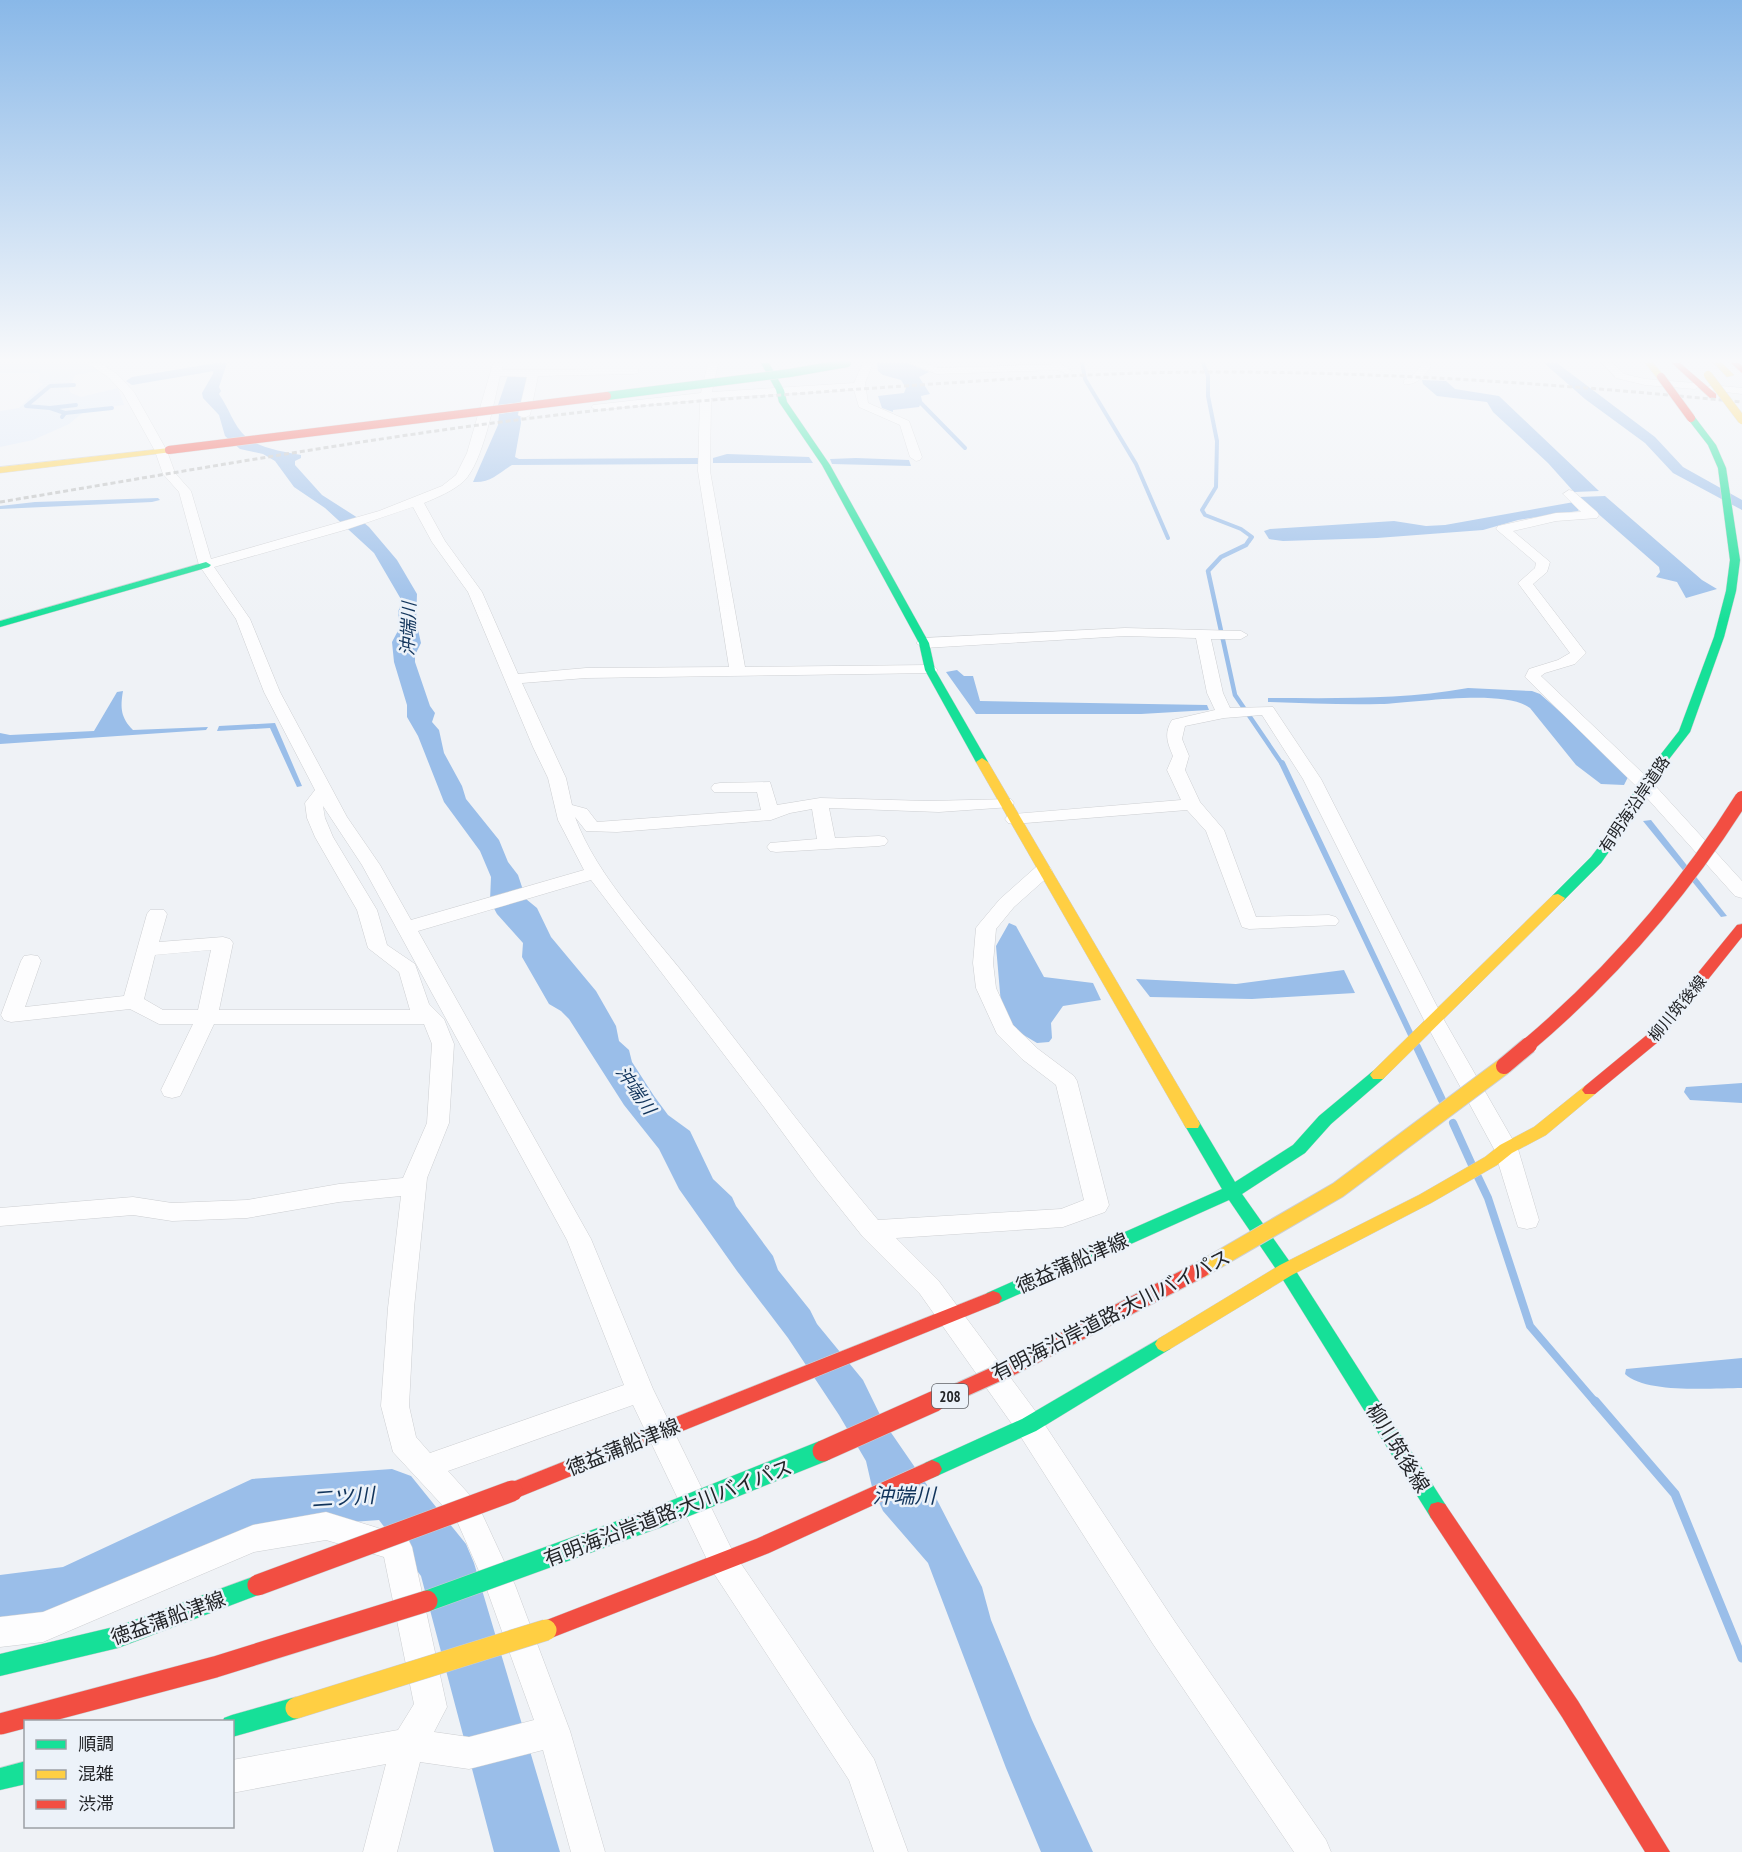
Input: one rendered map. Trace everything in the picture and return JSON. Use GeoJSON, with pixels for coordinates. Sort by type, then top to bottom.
{"type":"FeatureCollection","features":[{"type":"Feature","properties":{"kind":"main road"},"geometry":{"type":"LineString","coordinates":[[0,470],[170,449]]}},
{"type":"Feature","properties":{"kind":"main road","name":"柳川筑後線"},"geometry":{"type":"LineString","coordinates":[[815,449],[924,643],[930,670],[1009,811],[1232,1192],[1286,1270],[1436,1508],[1570,1709],[1658,1852]]}},
{"type":"Feature","properties":{"kind":"main road","name":"有明海沿岸道路"},"geometry":{"type":"LineString","coordinates":[[1232,1192],[1299,1149],[1325,1120],[1368,1085],[1596,860],[1619,829],[1644,784],[1684,732],[1705,681],[1731,591],[1735,560],[1736,530],[1726,512],[1722,468],[1714,449]]}},
{"type":"Feature","properties":{"kind":"main road"},"geometry":{"type":"LineString","coordinates":[[0,624],[212,563]]}},
{"type":"Feature","properties":{"kind":"main road","name":"有明海沿岸道路;大川バイパス"},"geometry":{"type":"LineString","coordinates":[[0,1724],[242,1660],[545,1561],[807,1459],[1022,1364],[1194,1274],[1333,1194],[1461,1101],[1571,1010],[1640,938],[1683,888],[1721,837],[1742,798]]}},
{"type":"Feature","properties":{"kind":"main road"},"geometry":{"type":"LineString","coordinates":[[1700,884],[1742,819]]}},
{"type":"Feature","properties":{"kind":"main road","name":"柳川筑後線"},"geometry":{"type":"LineString","coordinates":[[1286,1270],[1425,1199],[1540,1131],[1653,1038],[1742,928]]}},
{"type":"Feature","properties":{"kind":"main road"},"geometry":{"type":"LineString","coordinates":[[1605,993],[1629,968]]}},
{"type":"Feature","properties":{"kind":"main road"},"geometry":{"type":"LineString","coordinates":[[1471,1109],[1565,1031]]}},
{"type":"Feature","properties":{"kind":"main road","name":"有明海沿岸道路;大川バイパス"},"geometry":{"type":"LineString","coordinates":[[1255,1256],[1345,1201],[1432,1137]]}},
{"type":"Feature","properties":{"kind":"main road","name":"徳益蒲船津線"},"geometry":{"type":"LineString","coordinates":[[0,1665],[22,1662],[118,1637],[512,1491],[1033,1282],[1232,1192]]}},
{"type":"Feature","properties":{"kind":"main road"},"geometry":{"type":"LineString","coordinates":[[234,1724],[296,1708],[546,1630],[762,1546],[1029,1425],[1286,1270]]}},
{"type":"Feature","properties":{"kind":"main road","name":"有明海沿岸道路;大川バイパス"},"geometry":{"type":"LineString","coordinates":[[986,1395],[1018,1380]]}},
{"type":"Feature","properties":{"kind":"main road","name":"有明海沿岸道路;大川バイパス"},"geometry":{"type":"LineString","coordinates":[[693,1523],[716,1514]]}},
{"type":"Feature","properties":{"kind":"main road"},"geometry":{"type":"LineString","coordinates":[[493,1597],[515,1590]]}},
{"type":"Feature","properties":{"kind":"main road"},"geometry":{"type":"LineString","coordinates":[[405,1626],[427,1618]]}},
{"type":"Feature","properties":{"kind":"main road"},"geometry":{"type":"LineString","coordinates":[[0,1779],[24,1773]]}},
{"type":"Feature","properties":{"kind":"street"},"geometry":{"type":"LineString","coordinates":[[212,563],[417,502],[444,490],[461,478],[475,449]]}},
{"type":"Feature","properties":{"kind":"street"},"geometry":{"type":"LineString","coordinates":[[704,449],[704,471],[738,672]]}},
{"type":"Feature","properties":{"kind":"street"},"geometry":{"type":"LineString","coordinates":[[914,449],[916,457]]}},
{"type":"Feature","properties":{"kind":"street"},"geometry":{"type":"LineString","coordinates":[[165,450],[169,474],[185,491],[212,563],[243,619],[272,692],[324,789],[414,926],[579,1239],[640,1391],[723,1562],[862,1772],[891,1852]]}},
{"type":"Feature","properties":{"kind":"street"},"geometry":{"type":"LineString","coordinates":[[1569,494],[1592,515],[1556,518],[1503,529],[1543,562],[1542,569],[1526,583],[1578,653],[1574,659],[1564,663],[1542,667],[1534,672],[1533,677],[1644,784],[1742,892]]}},
{"type":"Feature","properties":{"kind":"street"},"geometry":{"type":"LineString","coordinates":[[417,502],[439,542],[475,592],[541,747],[557,778],[567,820],[587,875],[752,1074],[824,1172],[872,1230],[929,1287],[943,1318],[1029,1425],[1164,1633],[1314,1852]]}},
{"type":"Feature","properties":{"kind":"street"},"geometry":{"type":"LineString","coordinates":[[924,643],[1125,632],[1236,635]]}},
{"type":"Feature","properties":{"kind":"street"},"geometry":{"type":"LineString","coordinates":[[1207,634],[1215,693],[1230,713]]}},
{"type":"Feature","properties":{"kind":"street"},"geometry":{"type":"LineString","coordinates":[[513,679],[586,673],[930,670]]}},
{"type":"Feature","properties":{"kind":"street"},"geometry":{"type":"LineString","coordinates":[[1329,921],[1250,923],[1215,830],[1192,804],[1176,770],[1180,756],[1174,740],[1178,723],[1230,713],[1267,710],[1312,779],[1434,1020],[1499,1155],[1527,1220]]}},
{"type":"Feature","properties":{"kind":"street"},"geometry":{"type":"LineString","coordinates":[[720,788],[764,786],[771,815]]}},
{"type":"Feature","properties":{"kind":"street"},"geometry":{"type":"LineString","coordinates":[[324,789],[314,803],[316,818],[324,837],[367,910],[378,948],[408,969],[419,1007],[437,1024],[443,1044],[438,1123],[415,1178],[401,1308],[395,1406],[403,1443],[467,1512],[500,1585],[554,1731],[588,1852]]}},
{"type":"Feature","properties":{"kind":"street"},"geometry":{"type":"LineString","coordinates":[[565,808],[581,813],[592,827],[617,827],[771,815],[781,808],[847,803],[1009,811],[1192,804]]}},
{"type":"Feature","properties":{"kind":"street"},"geometry":{"type":"LineString","coordinates":[[820,805],[826,844]]}},
{"type":"Feature","properties":{"kind":"street"},"geometry":{"type":"LineString","coordinates":[[776,847],[879,841]]}},
{"type":"Feature","properties":{"kind":"street"},"geometry":{"type":"LineString","coordinates":[[872,1230],[1063,1218],[1097,1205],[1066,1081],[1030,1054],[1004,1029],[986,988],[983,963],[986,928],[1007,903],[1043,871]]}},
{"type":"Feature","properties":{"kind":"street"},"geometry":{"type":"LineString","coordinates":[[414,926],[587,875]]}},
{"type":"Feature","properties":{"kind":"street"},"geometry":{"type":"LineString","coordinates":[[134,1002],[157,914]]}},
{"type":"Feature","properties":{"kind":"street"},"geometry":{"type":"LineString","coordinates":[[147,949],[223,943],[207,1017],[172,1090]]}},
{"type":"Feature","properties":{"kind":"street"},"geometry":{"type":"LineString","coordinates":[[31,962],[11,1015],[134,1002],[159,1017],[429,1017]]}},
{"type":"Feature","properties":{"kind":"street"},"geometry":{"type":"LineString","coordinates":[[0,1217],[133,1206],[172,1212],[247,1209],[339,1192],[414,1186]]}},
{"type":"Feature","properties":{"kind":"street"},"geometry":{"type":"LineString","coordinates":[[425,1467],[640,1391]]}},
{"type":"Feature","properties":{"kind":"street"},"geometry":{"type":"LineString","coordinates":[[0,1632],[43,1627],[253,1539],[326,1526],[397,1547],[431,1707],[408,1744],[380,1852]]}},
{"type":"Feature","properties":{"kind":"street"},"geometry":{"type":"LineString","coordinates":[[234,1777],[408,1744],[469,1753],[554,1731]]}},
{"type":"Feature","properties":{"kind":"water","name":"沖端川"},"geometry":{"type":"Polygon","coordinates":[[[242,449],[274,449],[301,455],[301,458],[295,461],[295,465],[322,495],[369,527],[397,560],[417,594],[416,621],[421,643],[415,655],[415,662],[430,706],[435,713],[432,722],[439,730],[444,753],[462,786],[466,799],[499,840],[508,862],[518,875],[526,899],[537,908],[551,937],[596,991],[616,1026],[619,1041],[629,1050],[632,1062],[654,1096],[668,1115],[690,1131],[713,1179],[732,1197],[736,1206],[773,1256],[778,1270],[810,1310],[817,1324],[863,1380],[883,1421],[936,1498],[982,1587],[991,1620],[1032,1720],[1093,1852],[1041,1852],[1006,1768],[928,1563],[883,1511],[872,1487],[866,1461],[839,1415],[788,1338],[679,1189],[659,1149],[624,1105],[569,1019],[549,1004],[522,957],[523,943],[497,914],[490,901],[491,877],[480,851],[444,802],[418,736],[407,717],[407,705],[394,662],[392,642],[400,627],[398,612],[402,601],[374,553],[325,508],[294,487],[275,461],[263,454],[242,449]]]}},
{"type":"Feature","properties":{"kind":"water"},"geometry":{"type":"Polygon","coordinates":[[[487,449],[516,449],[515,457],[519,459],[698,458],[698,464],[512,465],[489,479],[473,482],[487,449]]]}},
{"type":"Feature","properties":{"kind":"water"},"geometry":{"type":"Polygon","coordinates":[[[1533,449],[1555,449],[1599,491],[1574,492],[1533,449]]]}},
{"type":"Feature","properties":{"kind":"water"},"geometry":{"type":"Polygon","coordinates":[[[727,454],[809,457],[813,463],[713,463],[713,458],[727,454]]]}},
{"type":"Feature","properties":{"kind":"water"},"geometry":{"type":"Polygon","coordinates":[[[830,459],[909,460],[911,466],[832,464],[830,459]]]}},
{"type":"Feature","properties":{"kind":"water"},"geometry":{"type":"Polygon","coordinates":[[[1605,496],[1702,580],[1717,589],[1686,598],[1677,582],[1656,577],[1660,572],[1659,567],[1579,497],[1605,496]]]}},
{"type":"Feature","properties":{"kind":"water"},"geometry":{"type":"Polygon","coordinates":[[[158,498],[160,500],[152,502],[0,509],[0,506],[35,502],[158,498]]]}},
{"type":"Feature","properties":{"kind":"water"},"geometry":{"type":"Polygon","coordinates":[[[1574,502],[1578,511],[1518,520],[1483,530],[1377,538],[1283,541],[1269,539],[1264,531],[1394,521],[1426,526],[1445,525],[1574,502]]]}},
{"type":"Feature","properties":{"kind":"water"},"geometry":{"type":"Polygon","coordinates":[[[957,670],[964,676],[973,676],[980,701],[1207,705],[1209,710],[1141,714],[976,714],[946,672],[957,670]]]}},
{"type":"Feature","properties":{"kind":"water"},"geometry":{"type":"Polygon","coordinates":[[[1468,688],[1532,691],[1540,694],[1630,773],[1624,785],[1601,784],[1576,765],[1530,708],[1518,702],[1501,699],[1458,698],[1380,704],[1268,702],[1268,698],[1418,695],[1468,688]]]}},
{"type":"Feature","properties":{"kind":"water"},"geometry":{"type":"Polygon","coordinates":[[[123,691],[122,712],[133,730],[208,727],[206,730],[0,744],[0,733],[10,735],[94,731],[117,692],[123,691]]]}},
{"type":"Feature","properties":{"kind":"water"},"geometry":{"type":"Polygon","coordinates":[[[275,723],[302,786],[297,787],[270,728],[217,731],[219,726],[275,723]]]}},
{"type":"Feature","properties":{"kind":"water"},"geometry":{"type":"Polygon","coordinates":[[[1651,820],[1727,916],[1721,917],[1643,821],[1651,820]]]}},
{"type":"Feature","properties":{"kind":"water"},"geometry":{"type":"Polygon","coordinates":[[[1009,923],[1016,926],[1044,977],[1093,983],[1101,1000],[1063,1006],[1051,1023],[1052,1038],[1049,1042],[1037,1043],[1007,1025],[1001,1004],[996,946],[1009,923]]]}},
{"type":"Feature","properties":{"kind":"water"},"geometry":{"type":"Polygon","coordinates":[[[1344,970],[1355,993],[1252,999],[1150,997],[1136,979],[1236,984],[1344,970]]]}},
{"type":"Feature","properties":{"kind":"water"},"geometry":{"type":"Polygon","coordinates":[[[1742,1083],[1742,1103],[1690,1100],[1684,1092],[1686,1087],[1742,1083]]]}},
{"type":"Feature","properties":{"kind":"water"},"geometry":{"type":"Polygon","coordinates":[[[1742,1358],[1742,1388],[1664,1387],[1648,1385],[1625,1374],[1626,1369],[1742,1358]]]}},
{"type":"Feature","properties":{"kind":"waterway"},"geometry":{"type":"LineString","coordinates":[[1127,449],[1136,464],[1168,538]]}},
{"type":"Feature","properties":{"kind":"waterway"},"geometry":{"type":"LineString","coordinates":[[1217,449],[1216,487],[1202,510],[1205,515],[1241,529],[1252,537],[1249,541]]}},
{"type":"Feature","properties":{"kind":"waterway"},"geometry":{"type":"LineString","coordinates":[[1659,449],[1678,470],[1742,506]]}},
{"type":"Feature","properties":{"kind":"waterway"},"geometry":{"type":"LineString","coordinates":[[1250,539],[1246,545],[1221,557],[1208,571],[1235,695],[1282,764]]}},
{"type":"Feature","properties":{"kind":"waterway"},"geometry":{"type":"LineString","coordinates":[[1282,763],[1411,1035]]}},
{"type":"Feature","properties":{"kind":"waterway"},"geometry":{"type":"LineString","coordinates":[[1417,1047],[1442,1100]]}},
{"type":"Feature","properties":{"kind":"waterway"},"geometry":{"type":"LineString","coordinates":[[1453,1123],[1472,1165]]}},
{"type":"Feature","properties":{"kind":"waterway"},"geometry":{"type":"LineString","coordinates":[[1478,1177],[1488,1198],[1530,1326],[1596,1403]]}},
{"type":"Feature","properties":{"kind":"waterway"},"geometry":{"type":"LineString","coordinates":[[1595,1401],[1675,1494],[1742,1658]]}},
{"type":"Feature","properties":{"kind":"waterway","name":"二ツ川"},"geometry":{"type":"LineString","coordinates":[[0,1603],[67,1595],[252,1504],[392,1494],[446,1563],[527,1852]]}},
{"type":"Feature","properties":{"kind":"railway"},"geometry":{"type":"LineString","coordinates":[[0,502],[315,449]]}},
{"type":"Feature","properties":{"kind":"traffic: fast"},"geometry":{"type":"LineString","coordinates":[[815,449],[924,643],[930,670],[982,762]]}},
{"type":"Feature","properties":{"kind":"traffic: fast"},"geometry":{"type":"LineString","coordinates":[[1558,898],[1596,860],[1619,829],[1644,784],[1684,732],[1719,637],[1731,591],[1735,560],[1722,468],[1714,449]]}},
{"type":"Feature","properties":{"kind":"traffic: fast"},"geometry":{"type":"LineString","coordinates":[[0,624],[206,565]]}},
{"type":"Feature","properties":{"kind":"traffic: fast"},"geometry":{"type":"LineString","coordinates":[[993,1298],[1232,1192],[1299,1149],[1325,1120],[1378,1075]]}},
{"type":"Feature","properties":{"kind":"traffic: fast"},"geometry":{"type":"LineString","coordinates":[[1192,1124],[1232,1192],[1286,1270],[1438,1511]]}},
{"type":"Feature","properties":{"kind":"traffic: fast"},"geometry":{"type":"LineString","coordinates":[[932,1469],[1029,1425],[1164,1344]]}},
{"type":"Feature","properties":{"kind":"traffic: fast"},"geometry":{"type":"LineString","coordinates":[[427,1601],[656,1518],[823,1451]]}},
{"type":"Feature","properties":{"kind":"traffic: fast"},"geometry":{"type":"LineString","coordinates":[[0,1665],[118,1637],[258,1585]]}},
{"type":"Feature","properties":{"kind":"traffic: fast"},"geometry":{"type":"LineString","coordinates":[[234,1725],[296,1708]]}},
{"type":"Feature","properties":{"kind":"traffic: fast"},"geometry":{"type":"LineString","coordinates":[[0,1779],[24,1773]]}},
{"type":"Feature","properties":{"kind":"traffic: slow"},"geometry":{"type":"LineString","coordinates":[[0,470],[169,450]]}},
{"type":"Feature","properties":{"kind":"traffic: slow"},"geometry":{"type":"LineString","coordinates":[[982,762],[1192,1124]]}},
{"type":"Feature","properties":{"kind":"traffic: slow"},"geometry":{"type":"LineString","coordinates":[[1378,1075],[1558,898]]}},
{"type":"Feature","properties":{"kind":"traffic: slow"},"geometry":{"type":"LineString","coordinates":[[1202,1269],[1338,1190],[1504,1066]]}},
{"type":"Feature","properties":{"kind":"traffic: slow"},"geometry":{"type":"LineString","coordinates":[[1164,1344],[1286,1270],[1425,1199],[1491,1161],[1506,1149],[1540,1131],[1590,1090]]}},
{"type":"Feature","properties":{"kind":"traffic: slow"},"geometry":{"type":"LineString","coordinates":[[296,1708],[546,1630]]}},
{"type":"Feature","properties":{"kind":"traffic: jam"},"geometry":{"type":"LineString","coordinates":[[169,450],[174,449]]}},
{"type":"Feature","properties":{"kind":"traffic: jam"},"geometry":{"type":"LineString","coordinates":[[1504,1066],[1572,1006],[1635,943],[1692,874],[1742,798]]}},
{"type":"Feature","properties":{"kind":"traffic: jam"},"geometry":{"type":"LineString","coordinates":[[1590,1090],[1653,1038],[1742,928]]}},
{"type":"Feature","properties":{"kind":"traffic: jam"},"geometry":{"type":"LineString","coordinates":[[823,1451],[1012,1367],[1202,1269]]}},
{"type":"Feature","properties":{"kind":"traffic: jam"},"geometry":{"type":"LineString","coordinates":[[512,1491],[993,1298]]}},
{"type":"Feature","properties":{"kind":"traffic: jam"},"geometry":{"type":"LineString","coordinates":[[546,1630],[762,1546],[932,1469]]}},
{"type":"Feature","properties":{"kind":"traffic: jam"},"geometry":{"type":"LineString","coordinates":[[258,1585],[512,1491]]}},
{"type":"Feature","properties":{"kind":"traffic: jam"},"geometry":{"type":"LineString","coordinates":[[1438,1511],[1570,1709],[1658,1852]]}},
{"type":"Feature","properties":{"kind":"traffic: jam"},"geometry":{"type":"LineString","coordinates":[[0,1724],[215,1667],[321,1636],[427,1601]]}}]}
